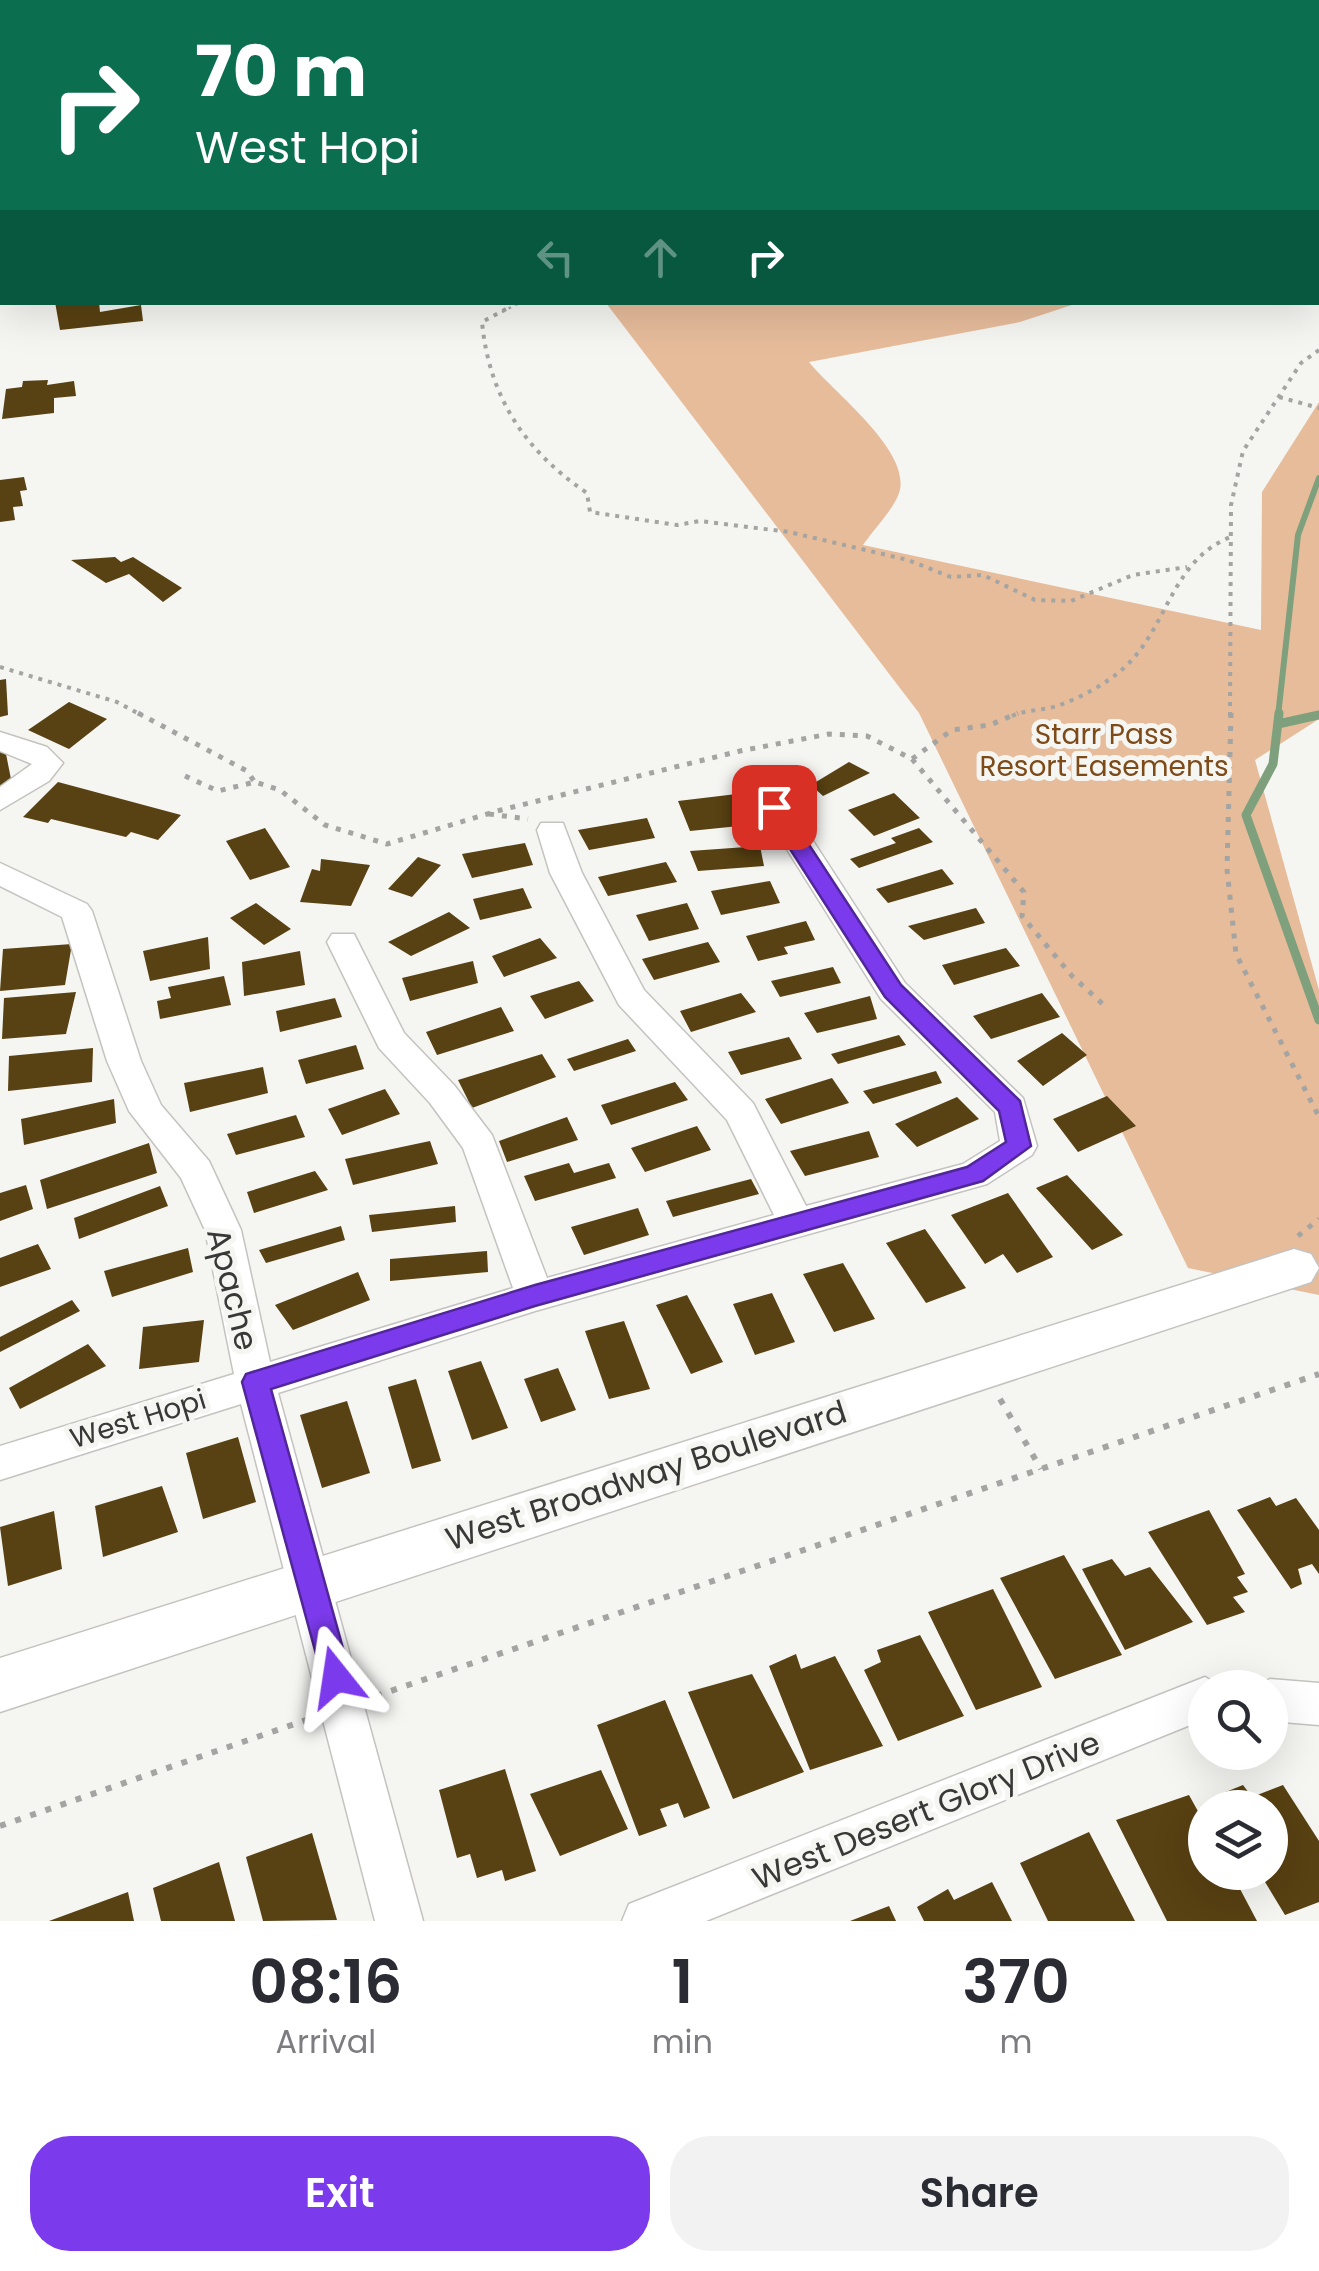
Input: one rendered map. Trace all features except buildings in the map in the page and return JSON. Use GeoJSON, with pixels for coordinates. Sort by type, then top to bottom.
{"type":"FeatureCollection","features":[{"type":"Feature","properties":{"kind":"street"},"geometry":{"type":"LineString","coordinates":[[0,742],[38,753],[48,763],[39,775],[0,801]]}},
{"type":"Feature","properties":{"kind":"street","name":"West Hopi"},"geometry":{"type":"LineString","coordinates":[[0,1463],[535,1296],[974,1174],[1019,1146],[1011,1107],[893,991],[764,790]]}},
{"type":"Feature","properties":{"kind":"street"},"geometry":{"type":"LineString","coordinates":[[545,825],[631,997],[740,1112],[796,1222]]}},
{"type":"Feature","properties":{"kind":"street","name":"Apache"},"geometry":{"type":"LineString","coordinates":[[0,873],[76,912],[124,1061],[146,1111],[196,1171],[223,1230],[256,1382],[398,1921]]}},
{"type":"Feature","properties":{"kind":"street"},"geometry":{"type":"LineString","coordinates":[[343,942],[391,1040],[442,1094],[479,1144],[535,1296]]}},
{"type":"Feature","properties":{"kind":"street","name":"West Broadway Boulevard"},"geometry":{"type":"LineString","coordinates":[[0,1685],[981,1366],[1292,1255]]}},
{"type":"Feature","properties":{"kind":"street"},"geometry":{"type":"LineString","coordinates":[[1288,1701],[1319,1704]]}},
{"type":"Feature","properties":{"kind":"street","name":"West Desert Glory Drive"},"geometry":{"type":"LineString","coordinates":[[646,1921],[704,1911],[1188,1705]]}},
{"type":"Feature","properties":{"kind":"path"},"geometry":{"type":"LineString","coordinates":[[514,305],[482,322],[482,352],[497,395],[537,458],[568,484],[587,493],[590,512],[676,525],[700,520],[789,532],[908,560],[951,577],[983,575],[1035,600],[1071,602],[1133,575],[1190,567]]}},
{"type":"Feature","properties":{"kind":"path"},"geometry":{"type":"LineString","coordinates":[[1319,350],[1301,363],[1243,451],[1230,505],[1233,536],[1226,869],[1236,954],[1319,1117]]}},
{"type":"Feature","properties":{"kind":"path"},"geometry":{"type":"LineString","coordinates":[[1278,396],[1319,408]]}},
{"type":"Feature","properties":{"kind":"path"},"geometry":{"type":"LineString","coordinates":[[912,759],[952,730],[990,725],[1025,710],[1054,707],[1095,689],[1132,660],[1148,628],[1190,567],[1217,542],[1233,536]]}},
{"type":"Feature","properties":{"kind":"path"},"geometry":{"type":"LineString","coordinates":[[0,667],[117,702],[247,771],[255,782]]}},
{"type":"Feature","properties":{"kind":"path"},"geometry":{"type":"LineString","coordinates":[[185,776],[218,791],[255,782],[280,790],[325,824],[387,844],[486,814],[740,751],[829,734],[868,736],[912,759],[1024,892],[1022,916],[1072,976],[1106,1007]]}},
{"type":"Feature","properties":{"kind":"path"},"geometry":{"type":"LineString","coordinates":[[486,814],[545,825]]}},
{"type":"Feature","properties":{"kind":"path"},"geometry":{"type":"LineString","coordinates":[[1292,1255],[1319,1219]]}},
{"type":"Feature","properties":{"kind":"path"},"geometry":{"type":"LineString","coordinates":[[981,1366],[1041,1469]]}},
{"type":"Feature","properties":{"kind":"path"},"geometry":{"type":"LineString","coordinates":[[0,1826],[1318,1374]]}},
{"type":"Feature","properties":{"kind":"green space","name":"Starr Pass Resort Easements"},"geometry":{"type":"Polygon","coordinates":[[[608,305],[1072,305],[1020,322],[809,362],[883,441],[900,477],[896,499],[863,545],[1261,630],[1262,492],[1319,402],[1319,719],[1255,760],[1319,990],[1319,1295],[1188,1268],[919,713],[608,305]]]}},
{"type":"Feature","properties":{"kind":"waterway"},"geometry":{"type":"LineString","coordinates":[[1278,716],[1298,535],[1319,478]]}},
{"type":"Feature","properties":{"kind":"waterway"},"geometry":{"type":"LineString","coordinates":[[1279,713],[1273,764],[1246,815],[1319,1020]]}},
{"type":"Feature","properties":{"kind":"waterway"},"geometry":{"type":"LineString","coordinates":[[1278,724],[1319,715]]}},
{"type":"Feature","properties":{"kind":"route"},"geometry":{"type":"LineString","coordinates":[[336,1677],[256,1382],[535,1296],[974,1174],[1019,1146],[1011,1107],[893,991],[774,807]]}}]}
